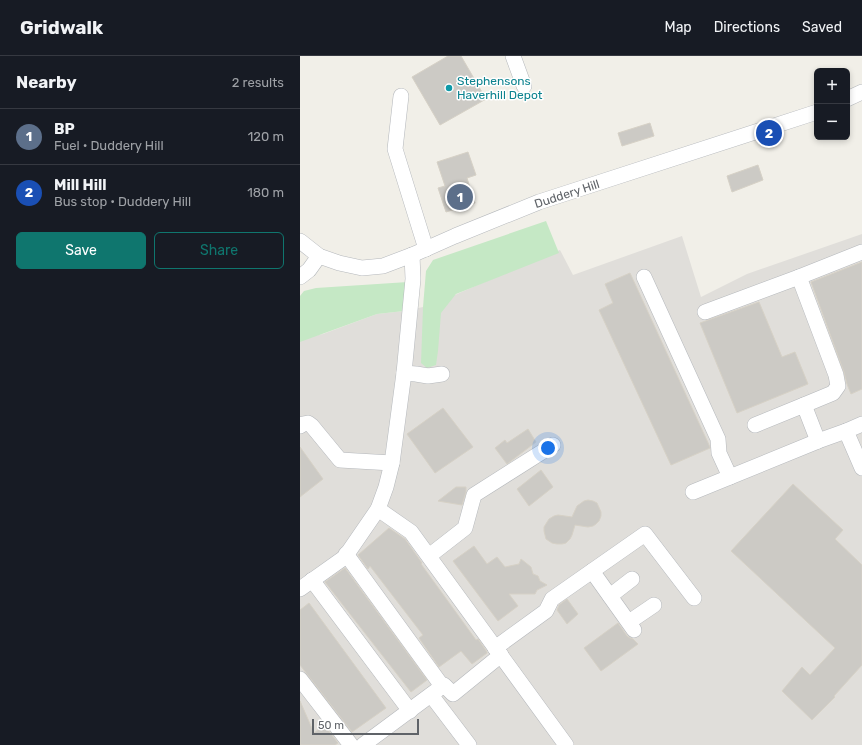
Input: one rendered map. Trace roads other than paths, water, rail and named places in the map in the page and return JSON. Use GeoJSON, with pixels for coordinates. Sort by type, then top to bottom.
{"type":"FeatureCollection","features":[{"type":"Feature","properties":{"kind":"street"},"geometry":{"type":"LineString","coordinates":[[514,56],[524,86]]}},
{"type":"Feature","properties":{"kind":"street"},"geometry":{"type":"LineString","coordinates":[[850,98],[862,92]]}},
{"type":"Feature","properties":{"kind":"street"},"geometry":{"type":"LineString","coordinates":[[401,96],[394,149],[419,252],[413,279],[404,373],[392,463],[378,509],[345,557],[306,584],[410,710]]}},
{"type":"Feature","properties":{"kind":"street","name":"Duddery Hill"},"geometry":{"type":"LineString","coordinates":[[318,256],[339,263],[362,268],[383,266],[539,202],[814,113]]}},
{"type":"Feature","properties":{"kind":"street"},"geometry":{"type":"LineString","coordinates":[[300,241],[318,256],[309,270],[300,277]]}},
{"type":"Feature","properties":{"kind":"street"},"geometry":{"type":"LineString","coordinates":[[706,312],[862,252]]}},
{"type":"Feature","properties":{"kind":"street"},"geometry":{"type":"LineString","coordinates":[[644,277],[718,439],[719,453],[730,477]]}},
{"type":"Feature","properties":{"kind":"street"},"geometry":{"type":"LineString","coordinates":[[755,425],[833,393],[838,386],[836,375],[799,277]]}},
{"type":"Feature","properties":{"kind":"street"},"geometry":{"type":"LineString","coordinates":[[404,373],[428,376],[442,374]]}},
{"type":"Feature","properties":{"kind":"street"},"geometry":{"type":"LineString","coordinates":[[804,405],[818,441]]}},
{"type":"Feature","properties":{"kind":"street"},"geometry":{"type":"LineString","coordinates":[[300,426],[308,423],[312,426],[340,460],[392,463]]}},
{"type":"Feature","properties":{"kind":"street"},"geometry":{"type":"LineString","coordinates":[[693,492],[862,424]]}},
{"type":"Feature","properties":{"kind":"street"},"geometry":{"type":"LineString","coordinates":[[846,431],[862,468]]}},
{"type":"Feature","properties":{"kind":"street"},"geometry":{"type":"LineString","coordinates":[[429,556],[465,528],[474,495],[553,445]]}},
{"type":"Feature","properties":{"kind":"street"},"geometry":{"type":"LineString","coordinates":[[378,509],[411,532],[566,745]]}},
{"type":"Feature","properties":{"kind":"street"},"geometry":{"type":"LineString","coordinates":[[363,745],[444,685],[452,694],[546,611],[552,599],[645,534],[694,598]]}},
{"type":"Feature","properties":{"kind":"street"},"geometry":{"type":"LineString","coordinates":[[346,554],[436,690],[469,745]]}},
{"type":"Feature","properties":{"kind":"street"},"geometry":{"type":"LineString","coordinates":[[592,571],[632,626],[654,605]]}},
{"type":"Feature","properties":{"kind":"street"},"geometry":{"type":"LineString","coordinates":[[612,599],[634,583]]}},
{"type":"Feature","properties":{"kind":"street"},"geometry":{"type":"LineString","coordinates":[[300,679],[351,745]]}},
{"type":"Feature","properties":{"kind":"place","name":"Stephensons Haverhill Depot"},"geometry":{"type":"Point","coordinates":[449,88]}},
{"type":"Feature","properties":{"kind":"place","name":"Mill Hill"},"geometry":{"type":"Point","coordinates":[769,133]}},
{"type":"Feature","properties":{"kind":"place","name":"BP"},"geometry":{"type":"Point","coordinates":[460,197]}}]}
